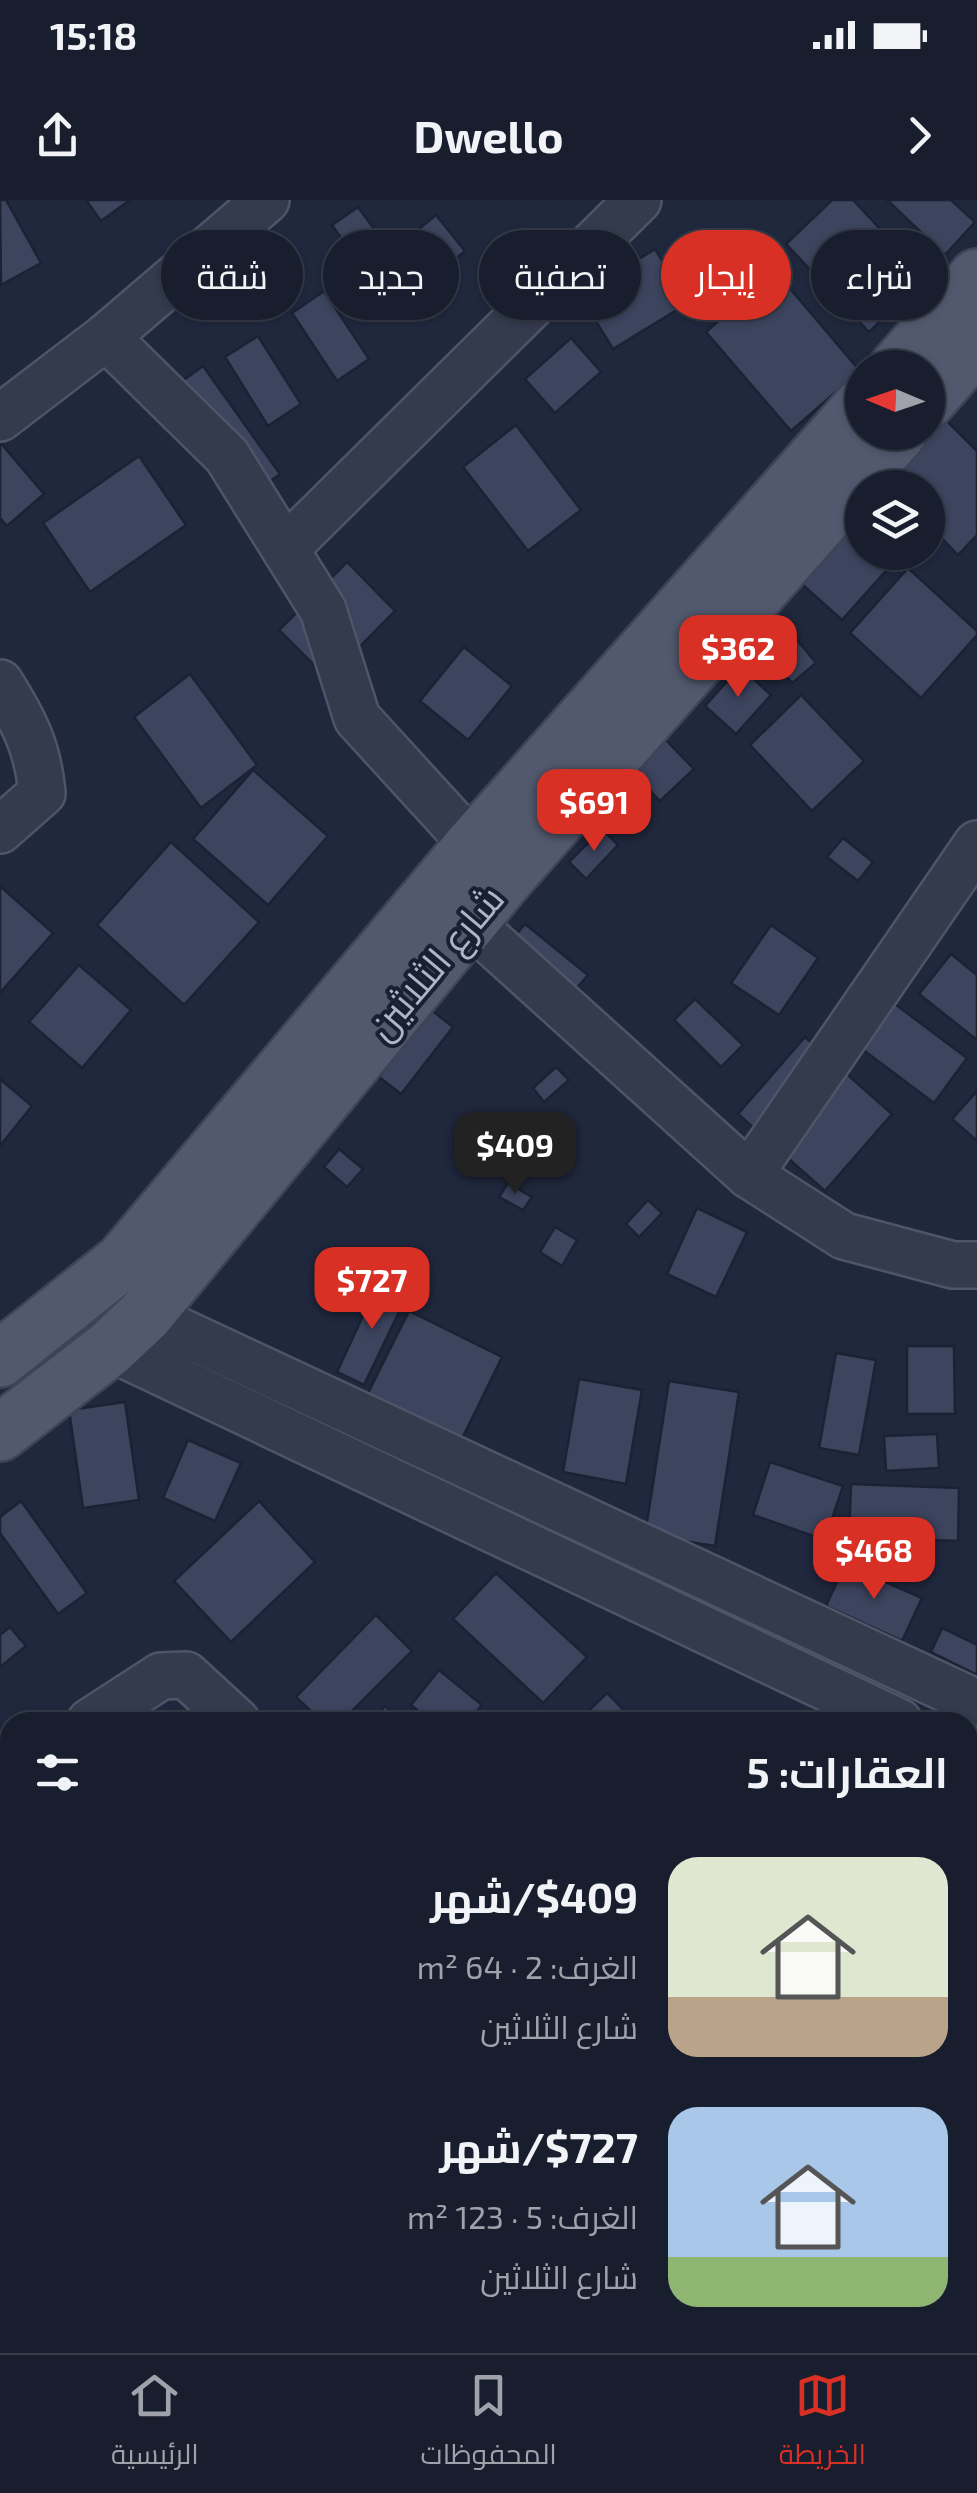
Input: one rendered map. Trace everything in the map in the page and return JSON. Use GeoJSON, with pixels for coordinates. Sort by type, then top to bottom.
{"type":"FeatureCollection","features":[{"type":"Feature","properties":{"kind":"main road"},"geometry":{"type":"LineString","coordinates":[[913,350],[977,277]]}},
{"type":"Feature","properties":{"kind":"main road"},"geometry":{"type":"LineString","coordinates":[[945,381],[977,344]]}},
{"type":"Feature","properties":{"kind":"main road","name":"شارع الثلاثين"},"geometry":{"type":"LineString","coordinates":[[0,1433],[127,1331],[469,922],[489,862],[845,427]]}},
{"type":"Feature","properties":{"kind":"main road","name":"شارع الثلاثين"},"geometry":{"type":"LineString","coordinates":[[0,1359],[123,1261],[489,862],[882,450]]}},
{"type":"Feature","properties":{"kind":"street"},"geometry":{"type":"LineString","coordinates":[[0,418],[106,337],[266,200]]}},
{"type":"Feature","properties":{"kind":"street"},"geometry":{"type":"LineString","coordinates":[[285,549],[638,200]]}},
{"type":"Feature","properties":{"kind":"street"},"geometry":{"type":"LineString","coordinates":[[106,337],[228,456],[323,610],[357,718],[489,862]]}},
{"type":"Feature","properties":{"kind":"street"},"geometry":{"type":"LineString","coordinates":[[0,683],[30,733],[42,793],[0,830]]}},
{"type":"Feature","properties":{"kind":"street"},"geometry":{"type":"LineString","coordinates":[[749,1175],[977,844]]}},
{"type":"Feature","properties":{"kind":"street"},"geometry":{"type":"LineString","coordinates":[[469,922],[749,1175],[844,1236],[969,1277]]}},
{"type":"Feature","properties":{"kind":"street"},"geometry":{"type":"LineString","coordinates":[[127,1331],[977,1703]]}},
{"type":"Feature","properties":{"kind":"street"},"geometry":{"type":"LineString","coordinates":[[127,1331],[861,1712]]}},
{"type":"Feature","properties":{"kind":"street"},"geometry":{"type":"LineString","coordinates":[[106,1712],[162,1676],[186,1675],[226,1712]]}},
{"type":"Feature","properties":{"kind":"building"},"geometry":{"type":"Polygon","coordinates":[[[0,200],[6,200],[41,263],[1,285],[0,200]]]}},
{"type":"Feature","properties":{"kind":"building"},"geometry":{"type":"Polygon","coordinates":[[[86,200],[130,200],[101,221],[86,200]]]}},
{"type":"Feature","properties":{"kind":"building"},"geometry":{"type":"Polygon","coordinates":[[[832,200],[853,200],[881,230],[811,230],[811,271],[791,249],[791,239],[832,200]]]}},
{"type":"Feature","properties":{"kind":"building"},"geometry":{"type":"Polygon","coordinates":[[[887,200],[951,200],[975,222],[948,252],[948,230],[919,230],[887,200]]]}},
{"type":"Feature","properties":{"kind":"building"},"geometry":{"type":"Polygon","coordinates":[[[358,207],[375,230],[336,230],[332,225],[358,207]]]}},
{"type":"Feature","properties":{"kind":"building"},"geometry":{"type":"Polygon","coordinates":[[[436,215],[448,230],[418,230],[436,215]]]}},
{"type":"Feature","properties":{"kind":"building"},"geometry":{"type":"Polygon","coordinates":[[[655,249],[661,259],[661,320],[613,349],[595,320],[641,320],[641,258],[655,249]]]}},
{"type":"Feature","properties":{"kind":"building"},"geometry":{"type":"Polygon","coordinates":[[[791,290],[811,313],[811,320],[817,320],[845,353],[845,384],[791,431],[706,332],[720,320],[791,320],[791,290]]]}},
{"type":"Feature","properties":{"kind":"building"},"geometry":{"type":"Polygon","coordinates":[[[323,292],[323,320],[343,320],[369,359],[337,381],[297,320],[303,320],[303,305],[323,292]]]}},
{"type":"Feature","properties":{"kind":"building"},"geometry":{"type":"Polygon","coordinates":[[[858,320],[882,320],[869,332],[858,320]]]}},
{"type":"Feature","properties":{"kind":"building"},"geometry":{"type":"Polygon","coordinates":[[[258,336],[301,404],[268,426],[225,357],[258,336]]]}},
{"type":"Feature","properties":{"kind":"building"},"geometry":{"type":"Polygon","coordinates":[[[571,338],[601,372],[555,413],[525,379],[571,338]]]}},
{"type":"Feature","properties":{"kind":"building"},"geometry":{"type":"Polygon","coordinates":[[[203,366],[280,474],[250,496],[174,387],[203,366]]]}},
{"type":"Feature","properties":{"kind":"building"},"geometry":{"type":"Polygon","coordinates":[[[945,419],[977,451],[977,535],[958,555],[945,542],[945,470],[886,470],[905,450],[945,450],[945,419]]]}},
{"type":"Feature","properties":{"kind":"building"},"geometry":{"type":"Polygon","coordinates":[[[516,425],[581,510],[528,551],[463,467],[516,425]]]}},
{"type":"Feature","properties":{"kind":"building"},"geometry":{"type":"Polygon","coordinates":[[[0,442],[44,494],[7,526],[0,518],[0,442]]]}},
{"type":"Feature","properties":{"kind":"building"},"geometry":{"type":"Polygon","coordinates":[[[139,456],[186,525],[90,592],[43,523],[139,456]]]}},
{"type":"Feature","properties":{"kind":"building"},"geometry":{"type":"Polygon","coordinates":[[[814,477],[845,505],[845,570],[887,570],[842,620],[755,542],[814,477]]]}},
{"type":"Feature","properties":{"kind":"building"},"geometry":{"type":"Polygon","coordinates":[[[347,562],[395,611],[328,679],[279,630],[347,562]]]}},
{"type":"Feature","properties":{"kind":"building"},"geometry":{"type":"Polygon","coordinates":[[[910,570],[977,635],[921,698],[850,633],[910,570]]]}},
{"type":"Feature","properties":{"kind":"building"},"geometry":{"type":"Polygon","coordinates":[[[779,618],[816,663],[792,683],[755,639],[779,618]]]}},
{"type":"Feature","properties":{"kind":"building"},"geometry":{"type":"Polygon","coordinates":[[[464,647],[512,686],[468,740],[420,701],[464,647]]]}},
{"type":"Feature","properties":{"kind":"building"},"geometry":{"type":"Polygon","coordinates":[[[740,667],[771,695],[736,734],[705,706],[740,667]]]}},
{"type":"Feature","properties":{"kind":"building"},"geometry":{"type":"Polygon","coordinates":[[[190,674],[257,765],[201,808],[134,717],[190,674]]]}},
{"type":"Feature","properties":{"kind":"building"},"geometry":{"type":"Polygon","coordinates":[[[801,695],[864,761],[812,811],[750,745],[801,695]]]}},
{"type":"Feature","properties":{"kind":"building"},"geometry":{"type":"Polygon","coordinates":[[[659,733],[694,769],[660,801],[625,766],[659,733]]]}},
{"type":"Feature","properties":{"kind":"building"},"geometry":{"type":"Polygon","coordinates":[[[253,770],[328,836],[268,905],[193,839],[253,770]]]}},
{"type":"Feature","properties":{"kind":"building"},"geometry":{"type":"Polygon","coordinates":[[[602,829],[618,845],[586,879],[569,862],[602,829]]]}},
{"type":"Feature","properties":{"kind":"building"},"geometry":{"type":"Polygon","coordinates":[[[843,838],[873,862],[858,881],[827,857],[843,838]]]}},
{"type":"Feature","properties":{"kind":"building"},"geometry":{"type":"Polygon","coordinates":[[[171,842],[259,922],[184,1005],[97,925],[171,842]]]}},
{"type":"Feature","properties":{"kind":"building"},"geometry":{"type":"Polygon","coordinates":[[[0,888],[53,933],[0,993],[0,888]]]}},
{"type":"Feature","properties":{"kind":"building"},"geometry":{"type":"Polygon","coordinates":[[[525,924],[588,975],[570,996],[508,944],[525,924]]]}},
{"type":"Feature","properties":{"kind":"building"},"geometry":{"type":"Polygon","coordinates":[[[771,925],[818,958],[779,1015],[731,983],[771,925]]]}},
{"type":"Feature","properties":{"kind":"building"},"geometry":{"type":"Polygon","coordinates":[[[951,954],[977,975],[977,1040],[919,994],[951,954]]]}},
{"type":"Feature","properties":{"kind":"building"},"geometry":{"type":"Polygon","coordinates":[[[79,965],[131,1010],[82,1068],[29,1022],[79,965]]]}},
{"type":"Feature","properties":{"kind":"building"},"geometry":{"type":"Polygon","coordinates":[[[695,999],[743,1045],[721,1067],[674,1020],[695,999]]]}},
{"type":"Feature","properties":{"kind":"building"},"geometry":{"type":"Polygon","coordinates":[[[891,1001],[967,1058],[934,1103],[858,1046],[891,1001]]]}},
{"type":"Feature","properties":{"kind":"building"},"geometry":{"type":"Polygon","coordinates":[[[430,1009],[453,1027],[401,1094],[379,1077],[430,1009]]]}},
{"type":"Feature","properties":{"kind":"building"},"geometry":{"type":"Polygon","coordinates":[[[805,1037],[892,1114],[825,1191],[738,1114],[805,1037]]]}},
{"type":"Feature","properties":{"kind":"building"},"geometry":{"type":"Polygon","coordinates":[[[556,1067],[569,1080],[544,1102],[533,1088],[556,1067]]]}},
{"type":"Feature","properties":{"kind":"building"},"geometry":{"type":"Polygon","coordinates":[[[0,1079],[32,1106],[0,1146],[0,1079]]]}},
{"type":"Feature","properties":{"kind":"building"},"geometry":{"type":"Polygon","coordinates":[[[977,1091],[977,1141],[952,1119],[977,1091]]]}},
{"type":"Feature","properties":{"kind":"building"},"geometry":{"type":"Polygon","coordinates":[[[339,1149],[363,1169],[347,1187],[324,1167],[339,1149]]]}},
{"type":"Feature","properties":{"kind":"building"},"geometry":{"type":"Polygon","coordinates":[[[508,1183],[532,1197],[523,1210],[499,1197],[508,1183]]]}},
{"type":"Feature","properties":{"kind":"building"},"geometry":{"type":"Polygon","coordinates":[[[648,1200],[662,1213],[639,1237],[626,1224],[648,1200]]]}},
{"type":"Feature","properties":{"kind":"building"},"geometry":{"type":"Polygon","coordinates":[[[697,1208],[747,1232],[716,1297],[667,1274],[697,1208]]]}},
{"type":"Feature","properties":{"kind":"building"},"geometry":{"type":"Polygon","coordinates":[[[555,1227],[577,1240],[562,1266],[540,1252],[555,1227]]]}},
{"type":"Feature","properties":{"kind":"building"},"geometry":{"type":"Polygon","coordinates":[[[380,1279],[408,1293],[364,1385],[337,1372],[380,1279]]]}},
{"type":"Feature","properties":{"kind":"building"},"geometry":{"type":"Polygon","coordinates":[[[409,1311],[502,1357],[458,1447],[364,1401],[409,1311]]]}},
{"type":"Feature","properties":{"kind":"building"},"geometry":{"type":"Polygon","coordinates":[[[907,1346],[954,1346],[955,1414],[907,1414],[907,1346]]]}},
{"type":"Feature","properties":{"kind":"building"},"geometry":{"type":"Polygon","coordinates":[[[836,1353],[876,1360],[859,1455],[819,1448],[836,1353]]]}},
{"type":"Feature","properties":{"kind":"building"},"geometry":{"type":"Polygon","coordinates":[[[579,1379],[642,1390],[626,1484],[563,1472],[579,1379]]]}},
{"type":"Feature","properties":{"kind":"building"},"geometry":{"type":"Polygon","coordinates":[[[669,1381],[739,1392],[715,1546],[645,1535],[669,1381]]]}},
{"type":"Feature","properties":{"kind":"building"},"geometry":{"type":"Polygon","coordinates":[[[125,1402],[139,1500],[83,1508],[69,1410],[125,1402]]]}},
{"type":"Feature","properties":{"kind":"building"},"geometry":{"type":"Polygon","coordinates":[[[937,1434],[939,1468],[886,1471],[884,1436],[937,1434]]]}},
{"type":"Feature","properties":{"kind":"building"},"geometry":{"type":"Polygon","coordinates":[[[188,1440],[241,1463],[215,1521],[163,1498],[188,1440]]]}},
{"type":"Feature","properties":{"kind":"building"},"geometry":{"type":"Polygon","coordinates":[[[770,1462],[843,1486],[825,1540],[753,1515],[770,1462]]]}},
{"type":"Feature","properties":{"kind":"building"},"geometry":{"type":"Polygon","coordinates":[[[851,1484],[959,1488],[958,1541],[849,1537],[851,1484]]]}},
{"type":"Feature","properties":{"kind":"building"},"geometry":{"type":"Polygon","coordinates":[[[21,1501],[87,1593],[58,1614],[0,1533],[0,1517],[21,1501]]]}},
{"type":"Feature","properties":{"kind":"building"},"geometry":{"type":"Polygon","coordinates":[[[259,1501],[315,1562],[231,1642],[174,1581],[259,1501]]]}},
{"type":"Feature","properties":{"kind":"building"},"geometry":{"type":"Polygon","coordinates":[[[845,1564],[922,1598],[902,1641],[826,1606],[845,1564]]]}},
{"type":"Feature","properties":{"kind":"building"},"geometry":{"type":"Polygon","coordinates":[[[496,1573],[587,1657],[543,1703],[453,1619],[496,1573]]]}},
{"type":"Feature","properties":{"kind":"building"},"geometry":{"type":"Polygon","coordinates":[[[376,1615],[412,1651],[351,1712],[312,1712],[296,1697],[376,1615]]]}},
{"type":"Feature","properties":{"kind":"building"},"geometry":{"type":"Polygon","coordinates":[[[10,1627],[26,1646],[0,1667],[0,1635],[10,1627]]]}},
{"type":"Feature","properties":{"kind":"building"},"geometry":{"type":"Polygon","coordinates":[[[942,1628],[977,1645],[977,1675],[931,1652],[942,1628]]]}},
{"type":"Feature","properties":{"kind":"building"},"geometry":{"type":"Polygon","coordinates":[[[439,1670],[482,1705],[476,1712],[419,1712],[411,1705],[439,1670]]]}},
{"type":"Feature","properties":{"kind":"building"},"geometry":{"type":"Polygon","coordinates":[[[607,1693],[625,1712],[587,1712],[607,1693]]]}}]}
